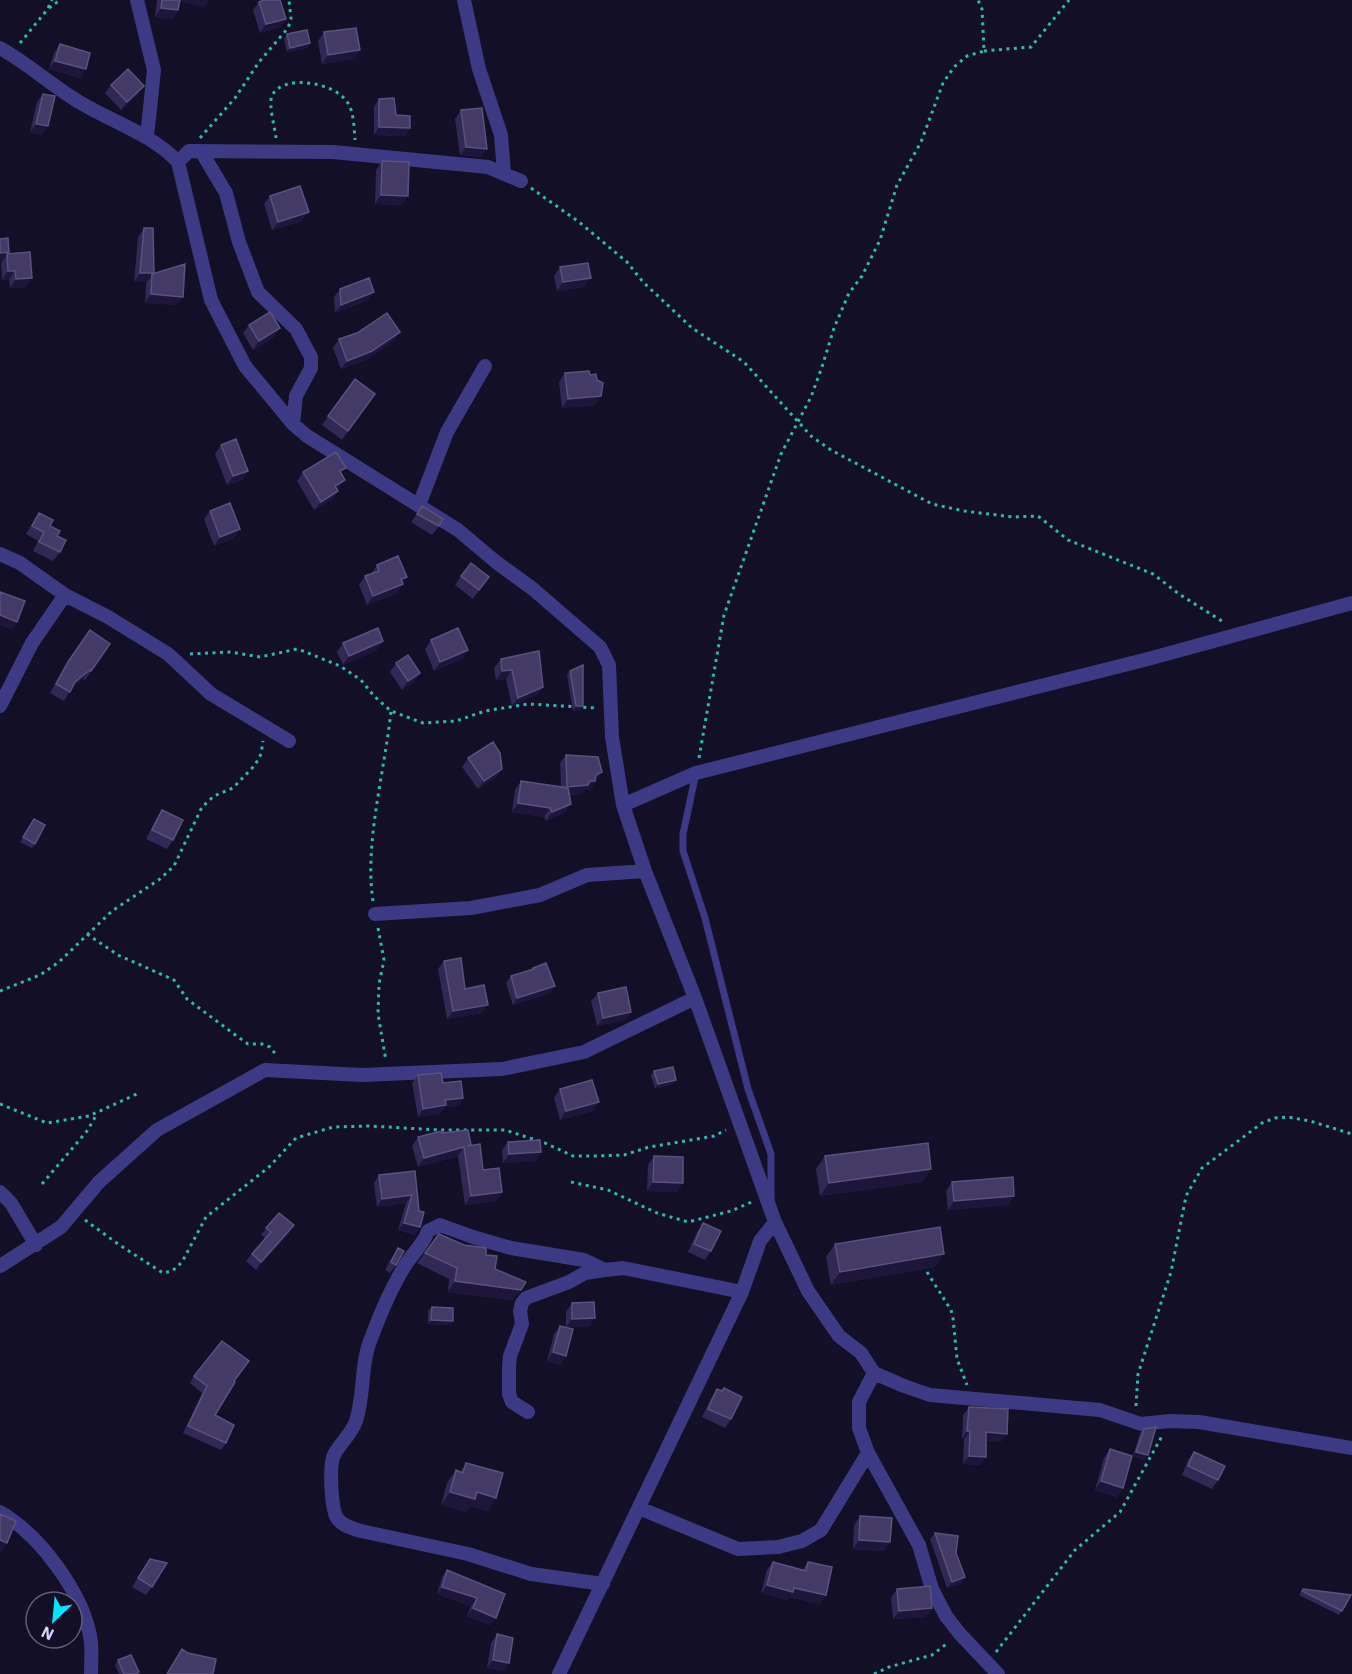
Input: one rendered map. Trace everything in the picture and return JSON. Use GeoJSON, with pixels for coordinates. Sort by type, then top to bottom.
{"type":"FeatureCollection","features":[{"type":"Feature","properties":{"kind":"street"},"geometry":{"type":"LineString","coordinates":[[137,0],[154,70],[147,137]]}},
{"type":"Feature","properties":{"kind":"street"},"geometry":{"type":"LineString","coordinates":[[464,0],[479,69],[501,135],[504,173]]}},
{"type":"Feature","properties":{"kind":"street"},"geometry":{"type":"LineString","coordinates":[[0,48],[75,99],[147,137],[167,150],[178,162],[211,300],[245,366],[293,424],[307,436],[458,530],[495,562],[533,589],[600,647],[609,665],[612,737],[623,805],[645,871],[695,998],[773,1216],[808,1291],[839,1336],[861,1353],[874,1373],[930,1395],[1100,1410],[1142,1424],[1170,1421],[1199,1422],[1352,1448]]}},
{"type":"Feature","properties":{"kind":"street"},"geometry":{"type":"LineString","coordinates":[[178,162],[195,151],[333,152],[488,167],[521,181]]}},
{"type":"Feature","properties":{"kind":"street"},"geometry":{"type":"LineString","coordinates":[[195,151],[226,193],[239,242],[258,292],[296,329],[311,357],[311,368],[296,396],[293,424]]}},
{"type":"Feature","properties":{"kind":"street"},"geometry":{"type":"LineString","coordinates":[[419,505],[447,432],[484,366]]}},
{"type":"Feature","properties":{"kind":"street"},"geometry":{"type":"LineString","coordinates":[[0,554],[20,563],[65,596],[108,617],[168,654],[211,694],[289,741]]}},
{"type":"Feature","properties":{"kind":"street"},"geometry":{"type":"LineString","coordinates":[[0,706],[32,643],[65,596]]}},
{"type":"Feature","properties":{"kind":"street"},"geometry":{"type":"LineString","coordinates":[[623,805],[696,773],[1242,634],[1352,603]]}},
{"type":"Feature","properties":{"kind":"street"},"geometry":{"type":"LineString","coordinates":[[375,914],[471,908],[540,895],[587,875],[645,871]]}},
{"type":"Feature","properties":{"kind":"street"},"geometry":{"type":"LineString","coordinates":[[0,1266],[61,1227],[99,1182],[157,1130],[265,1070],[362,1076],[502,1069],[584,1052],[695,998]]}},
{"type":"Feature","properties":{"kind":"street"},"geometry":{"type":"LineString","coordinates":[[0,1192],[11,1203],[36,1245]]}},
{"type":"Feature","properties":{"kind":"street"},"geometry":{"type":"LineString","coordinates":[[559,1674],[742,1292],[760,1241],[773,1216]]}},
{"type":"Feature","properties":{"kind":"street"},"geometry":{"type":"LineString","coordinates":[[603,1584],[531,1574],[468,1554],[349,1527],[338,1519],[333,1504],[331,1471],[334,1454],[351,1433],[356,1421],[364,1360],[371,1337],[407,1263],[425,1239],[428,1231],[440,1224],[473,1237],[512,1248],[584,1260],[605,1270]]}},
{"type":"Feature","properties":{"kind":"street"},"geometry":{"type":"LineString","coordinates":[[528,1412],[512,1402],[509,1394],[510,1356],[522,1324],[520,1311],[526,1298],[569,1282],[585,1273],[623,1268],[742,1292]]}},
{"type":"Feature","properties":{"kind":"street"},"geometry":{"type":"LineString","coordinates":[[874,1373],[859,1402],[859,1428],[868,1453],[919,1545],[932,1588],[946,1616],[985,1669],[998,1674]]}},
{"type":"Feature","properties":{"kind":"street"},"geometry":{"type":"LineString","coordinates":[[639,1508],[738,1549],[778,1548],[802,1541],[821,1530],[868,1453]]}},
{"type":"Feature","properties":{"kind":"street"},"geometry":{"type":"LineString","coordinates":[[0,1512],[24,1528],[61,1572],[74,1593],[84,1615],[91,1641],[91,1674]]}},
{"type":"Feature","properties":{"kind":"lane"},"geometry":{"type":"LineString","coordinates":[[696,773],[683,834],[683,851],[705,918],[748,1089],[771,1154],[773,1216]]}},
{"type":"Feature","properties":{"kind":"path"},"geometry":{"type":"LineString","coordinates":[[47,10],[51,0]]}},
{"type":"Feature","properties":{"kind":"path"},"geometry":{"type":"LineString","coordinates":[[13,55],[26,34],[47,10],[60,0]]}},
{"type":"Feature","properties":{"kind":"path"},"geometry":{"type":"LineString","coordinates":[[195,151],[259,62],[288,28],[291,19],[289,0]]}},
{"type":"Feature","properties":{"kind":"path"},"geometry":{"type":"LineString","coordinates":[[978,0],[982,9],[984,51]]}},
{"type":"Feature","properties":{"kind":"path"},"geometry":{"type":"LineString","coordinates":[[696,773],[724,615],[770,484],[819,377],[834,328],[849,293],[862,276],[880,240],[897,185],[921,142],[943,83],[954,67],[967,56],[984,51],[1031,47],[1069,0]]}},
{"type":"Feature","properties":{"kind":"path"},"geometry":{"type":"LineString","coordinates":[[277,152],[271,100],[273,93],[275,94],[279,87],[295,82],[318,85],[344,98],[351,110],[357,155]]}},
{"type":"Feature","properties":{"kind":"path"},"geometry":{"type":"LineString","coordinates":[[521,181],[579,222],[627,262],[643,282],[692,328],[744,362],[811,436],[831,450],[932,504],[964,511],[1013,517],[1038,516],[1068,540],[1153,574],[1179,594],[1242,634]]}},
{"type":"Feature","properties":{"kind":"path"},"geometry":{"type":"LineString","coordinates":[[168,654],[230,652],[260,657],[297,649],[340,666],[361,680],[391,711],[423,723],[456,721],[485,711],[528,704],[611,709]]}},
{"type":"Feature","properties":{"kind":"path"},"geometry":{"type":"LineString","coordinates":[[389,1074],[378,1014],[379,984],[384,960],[371,887],[372,853],[391,711]]}},
{"type":"Feature","properties":{"kind":"path"},"geometry":{"type":"LineString","coordinates":[[0,991],[40,975],[59,962],[112,911],[160,879],[174,866],[202,807],[214,796],[233,788],[255,765],[261,754],[266,727]]}},
{"type":"Feature","properties":{"kind":"path"},"geometry":{"type":"LineString","coordinates":[[87,934],[118,955],[174,980],[187,999],[248,1044],[262,1044],[270,1047],[290,1072]]}},
{"type":"Feature","properties":{"kind":"path"},"geometry":{"type":"LineString","coordinates":[[0,1104],[47,1123],[63,1122],[98,1112],[139,1093]]}},
{"type":"Feature","properties":{"kind":"path"},"geometry":{"type":"LineString","coordinates":[[42,1184],[87,1131],[98,1112]]}},
{"type":"Feature","properties":{"kind":"path"},"geometry":{"type":"LineString","coordinates":[[1142,1424],[1135,1402],[1138,1374],[1171,1272],[1186,1196],[1202,1168],[1262,1123],[1275,1118],[1288,1117],[1310,1121],[1352,1134]]}},
{"type":"Feature","properties":{"kind":"path"},"geometry":{"type":"LineString","coordinates":[[72,1216],[77,1215],[164,1273],[172,1271],[182,1262],[206,1217],[269,1167],[296,1138],[333,1127],[506,1130],[545,1143],[573,1156],[594,1156],[624,1155],[649,1147],[714,1136],[741,1124]]}},
{"type":"Feature","properties":{"kind":"path"},"geometry":{"type":"LineString","coordinates":[[571,1182],[608,1190],[657,1214],[688,1222],[731,1211],[766,1196]]}},
{"type":"Feature","properties":{"kind":"path"},"geometry":{"type":"LineString","coordinates":[[927,1272],[951,1310],[957,1359],[972,1398]]}},
{"type":"Feature","properties":{"kind":"path"},"geometry":{"type":"LineString","coordinates":[[985,1669],[1075,1550],[1120,1512],[1170,1421]]}},
{"type":"Feature","properties":{"kind":"path"},"geometry":{"type":"LineString","coordinates":[[874,1674],[889,1667],[932,1655],[960,1634]]}},
{"type":"Feature","properties":{"kind":"building"},"geometry":{"type":"Polygon","coordinates":[[[162,0],[180,0],[178,10],[161,8],[162,0]]]}},
{"type":"Feature","properties":{"kind":"building"},"geometry":{"type":"Polygon","coordinates":[[[280,0],[286,19],[266,24],[259,2],[280,0]]]}},
{"type":"Feature","properties":{"kind":"building"},"geometry":{"type":"Polygon","coordinates":[[[356,28],[360,50],[328,55],[324,32],[356,28]]]}},
{"type":"Feature","properties":{"kind":"building"},"geometry":{"type":"Polygon","coordinates":[[[307,30],[310,43],[290,48],[287,34],[307,30]]]}},
{"type":"Feature","properties":{"kind":"building"},"geometry":{"type":"Polygon","coordinates":[[[60,44],[90,53],[86,69],[55,61],[60,44]]]}},
{"type":"Feature","properties":{"kind":"building"},"geometry":{"type":"Polygon","coordinates":[[[128,69],[144,86],[127,102],[111,85],[128,69]]]}},
{"type":"Feature","properties":{"kind":"building"},"geometry":{"type":"Polygon","coordinates":[[[43,94],[55,96],[48,126],[36,124],[43,94]]]}},
{"type":"Feature","properties":{"kind":"building"},"geometry":{"type":"Polygon","coordinates":[[[394,98],[396,115],[410,116],[410,128],[379,127],[379,99],[394,98]]]}},
{"type":"Feature","properties":{"kind":"building"},"geometry":{"type":"Polygon","coordinates":[[[482,108],[487,149],[466,147],[461,110],[482,108]]]}},
{"type":"Feature","properties":{"kind":"building"},"geometry":{"type":"Polygon","coordinates":[[[382,161],[409,162],[408,196],[381,195],[382,161]]]}},
{"type":"Feature","properties":{"kind":"building"},"geometry":{"type":"Polygon","coordinates":[[[300,186],[309,212],[278,222],[270,196],[300,186]]]}},
{"type":"Feature","properties":{"kind":"building"},"geometry":{"type":"Polygon","coordinates":[[[144,228],[153,228],[154,273],[140,273],[144,228]]]}},
{"type":"Feature","properties":{"kind":"building"},"geometry":{"type":"Polygon","coordinates":[[[8,238],[9,252],[0,253],[0,239],[8,238]]]}},
{"type":"Feature","properties":{"kind":"building"},"geometry":{"type":"Polygon","coordinates":[[[30,252],[32,278],[16,279],[15,271],[8,271],[7,254],[30,252]]]}},
{"type":"Feature","properties":{"kind":"building"},"geometry":{"type":"Polygon","coordinates":[[[588,263],[591,278],[563,282],[560,267],[588,263]]]}},
{"type":"Feature","properties":{"kind":"building"},"geometry":{"type":"Polygon","coordinates":[[[185,264],[183,297],[151,294],[152,274],[185,264]]]}},
{"type":"Feature","properties":{"kind":"building"},"geometry":{"type":"Polygon","coordinates":[[[369,278],[374,292],[341,305],[340,289],[369,278]]]}},
{"type":"Feature","properties":{"kind":"building"},"geometry":{"type":"Polygon","coordinates":[[[270,312],[280,328],[259,341],[249,325],[270,312]]]}},
{"type":"Feature","properties":{"kind":"building"},"geometry":{"type":"Polygon","coordinates":[[[387,313],[400,332],[372,351],[347,361],[339,339],[357,333],[387,313]]]}},
{"type":"Feature","properties":{"kind":"building"},"geometry":{"type":"Polygon","coordinates":[[[589,371],[590,375],[596,374],[597,380],[603,383],[601,396],[568,399],[565,373],[589,371]]]}},
{"type":"Feature","properties":{"kind":"building"},"geometry":{"type":"Polygon","coordinates":[[[355,379],[375,394],[348,431],[328,416],[355,379]]]}},
{"type":"Feature","properties":{"kind":"building"},"geometry":{"type":"Polygon","coordinates":[[[236,439],[248,471],[233,476],[221,445],[236,439]]]}},
{"type":"Feature","properties":{"kind":"building"},"geometry":{"type":"Polygon","coordinates":[[[336,452],[346,468],[340,471],[345,480],[335,486],[338,491],[321,502],[303,472],[336,452]]]}},
{"type":"Feature","properties":{"kind":"building"},"geometry":{"type":"Polygon","coordinates":[[[230,503],[240,529],[220,537],[210,511],[230,503]]]}},
{"type":"Feature","properties":{"kind":"building"},"geometry":{"type":"Polygon","coordinates":[[[422,506],[443,519],[439,526],[417,514],[422,506]]]}},
{"type":"Feature","properties":{"kind":"building"},"geometry":{"type":"Polygon","coordinates":[[[39,513],[53,520],[50,526],[60,531],[57,536],[66,540],[60,552],[39,542],[44,532],[32,526],[39,513]]]}},
{"type":"Feature","properties":{"kind":"building"},"geometry":{"type":"Polygon","coordinates":[[[398,556],[407,577],[401,579],[403,584],[373,596],[365,576],[379,571],[377,565],[398,556]]]}},
{"type":"Feature","properties":{"kind":"building"},"geometry":{"type":"Polygon","coordinates":[[[471,563],[489,577],[479,590],[461,576],[471,563]]]}},
{"type":"Feature","properties":{"kind":"building"},"geometry":{"type":"Polygon","coordinates":[[[0,592],[25,601],[17,622],[0,615],[0,592]]]}},
{"type":"Feature","properties":{"kind":"building"},"geometry":{"type":"Polygon","coordinates":[[[378,628],[383,641],[349,656],[343,643],[378,628]]]}},
{"type":"Feature","properties":{"kind":"building"},"geometry":{"type":"Polygon","coordinates":[[[458,628],[468,650],[440,662],[431,640],[458,628]]]}},
{"type":"Feature","properties":{"kind":"building"},"geometry":{"type":"Polygon","coordinates":[[[90,630],[110,644],[91,671],[75,682],[70,692],[56,684],[90,630]]]}},
{"type":"Feature","properties":{"kind":"building"},"geometry":{"type":"Polygon","coordinates":[[[539,651],[543,687],[518,698],[512,670],[502,671],[501,659],[539,651]]]}},
{"type":"Feature","properties":{"kind":"building"},"geometry":{"type":"Polygon","coordinates":[[[408,655],[420,673],[408,681],[396,663],[408,655]]]}},
{"type":"Feature","properties":{"kind":"building"},"geometry":{"type":"Polygon","coordinates":[[[583,665],[583,706],[576,706],[570,671],[583,665]]]}},
{"type":"Feature","properties":{"kind":"building"},"geometry":{"type":"Polygon","coordinates":[[[493,742],[500,753],[502,769],[484,781],[468,758],[493,742]]]}},
{"type":"Feature","properties":{"kind":"building"},"geometry":{"type":"Polygon","coordinates":[[[566,755],[598,757],[602,772],[596,775],[595,781],[590,781],[588,785],[567,787],[566,755]]]}},
{"type":"Feature","properties":{"kind":"building"},"geometry":{"type":"Polygon","coordinates":[[[521,781],[568,788],[571,804],[552,812],[550,808],[518,803],[521,781]]]}},
{"type":"Feature","properties":{"kind":"building"},"geometry":{"type":"Polygon","coordinates":[[[162,810],[183,820],[173,840],[152,830],[162,810]]]}},
{"type":"Feature","properties":{"kind":"building"},"geometry":{"type":"Polygon","coordinates":[[[34,819],[45,825],[35,844],[23,837],[34,819]]]}},
{"type":"Feature","properties":{"kind":"building"},"geometry":{"type":"Polygon","coordinates":[[[461,958],[465,989],[484,985],[488,1005],[453,1011],[444,961],[461,958]]]}},
{"type":"Feature","properties":{"kind":"building"},"geometry":{"type":"Polygon","coordinates":[[[546,963],[555,986],[517,998],[511,976],[546,963]]]}},
{"type":"Feature","properties":{"kind":"building"},"geometry":{"type":"Polygon","coordinates":[[[626,987],[631,1012],[603,1018],[598,993],[626,987]]]}},
{"type":"Feature","properties":{"kind":"building"},"geometry":{"type":"Polygon","coordinates":[[[673,1067],[676,1080],[658,1084],[654,1071],[673,1067]]]}},
{"type":"Feature","properties":{"kind":"building"},"geometry":{"type":"Polygon","coordinates":[[[441,1073],[443,1083],[461,1081],[463,1098],[445,1100],[446,1105],[423,1109],[418,1075],[441,1073]]]}},
{"type":"Feature","properties":{"kind":"building"},"geometry":{"type":"Polygon","coordinates":[[[592,1080],[599,1102],[566,1111],[560,1089],[592,1080]]]}},
{"type":"Feature","properties":{"kind":"building"},"geometry":{"type":"Polygon","coordinates":[[[468,1130],[471,1145],[467,1146],[480,1144],[483,1170],[499,1168],[502,1192],[471,1196],[464,1147],[424,1158],[418,1137],[442,1131],[442,1133],[468,1130]]]}},
{"type":"Feature","properties":{"kind":"building"},"geometry":{"type":"Polygon","coordinates":[[[540,1140],[541,1152],[509,1154],[508,1142],[540,1140]]]}},
{"type":"Feature","properties":{"kind":"building"},"geometry":{"type":"Polygon","coordinates":[[[928,1143],[931,1169],[829,1183],[825,1156],[928,1143]]]}},
{"type":"Feature","properties":{"kind":"building"},"geometry":{"type":"Polygon","coordinates":[[[654,1156],[683,1157],[683,1183],[653,1182],[654,1156]]]}},
{"type":"Feature","properties":{"kind":"building"},"geometry":{"type":"Polygon","coordinates":[[[415,1171],[419,1211],[424,1212],[420,1227],[404,1223],[412,1195],[382,1199],[379,1175],[415,1171]]]}},
{"type":"Feature","properties":{"kind":"building"},"geometry":{"type":"Polygon","coordinates":[[[1013,1177],[1014,1196],[954,1201],[952,1182],[1013,1177]]]}},
{"type":"Feature","properties":{"kind":"building"},"geometry":{"type":"Polygon","coordinates":[[[279,1213],[294,1225],[261,1262],[252,1254],[271,1232],[266,1228],[279,1213]]]}},
{"type":"Feature","properties":{"kind":"building"},"geometry":{"type":"Polygon","coordinates":[[[703,1223],[721,1231],[711,1251],[694,1244],[703,1223]]]}},
{"type":"Feature","properties":{"kind":"building"},"geometry":{"type":"Polygon","coordinates":[[[940,1227],[944,1254],[840,1272],[835,1244],[940,1227]]]}},
{"type":"Feature","properties":{"kind":"building"},"geometry":{"type":"Polygon","coordinates":[[[439,1234],[464,1245],[486,1248],[486,1255],[497,1256],[495,1269],[526,1282],[521,1290],[455,1281],[457,1268],[425,1253],[439,1234]]]}},
{"type":"Feature","properties":{"kind":"building"},"geometry":{"type":"Polygon","coordinates":[[[398,1248],[404,1251],[396,1265],[391,1262],[398,1248]]]}},
{"type":"Feature","properties":{"kind":"building"},"geometry":{"type":"Polygon","coordinates":[[[594,1302],[595,1318],[572,1319],[572,1303],[594,1302]]]}},
{"type":"Feature","properties":{"kind":"building"},"geometry":{"type":"Polygon","coordinates":[[[432,1307],[453,1308],[453,1321],[431,1320],[432,1307]]]}},
{"type":"Feature","properties":{"kind":"building"},"geometry":{"type":"Polygon","coordinates":[[[560,1326],[573,1329],[566,1356],[553,1352],[560,1326]]]}},
{"type":"Feature","properties":{"kind":"building"},"geometry":{"type":"Polygon","coordinates":[[[222,1341],[249,1361],[234,1381],[215,1415],[234,1425],[226,1443],[188,1426],[207,1386],[194,1376],[222,1341]]]}},
{"type":"Feature","properties":{"kind":"building"},"geometry":{"type":"Polygon","coordinates":[[[724,1388],[742,1397],[731,1419],[708,1409],[717,1389],[722,1391],[724,1388]]]}},
{"type":"Feature","properties":{"kind":"building"},"geometry":{"type":"Polygon","coordinates":[[[969,1407],[1008,1409],[1007,1434],[986,1432],[986,1457],[969,1456],[970,1431],[967,1431],[969,1407]]]}},
{"type":"Feature","properties":{"kind":"building"},"geometry":{"type":"Polygon","coordinates":[[[1156,1427],[1148,1455],[1136,1452],[1144,1429],[1156,1427]]]}},
{"type":"Feature","properties":{"kind":"building"},"geometry":{"type":"Polygon","coordinates":[[[1110,1449],[1132,1456],[1123,1488],[1101,1481],[1110,1449]]]}},
{"type":"Feature","properties":{"kind":"building"},"geometry":{"type":"Polygon","coordinates":[[[1194,1452],[1225,1466],[1218,1480],[1188,1466],[1194,1452]]]}},
{"type":"Feature","properties":{"kind":"building"},"geometry":{"type":"Polygon","coordinates":[[[466,1463],[503,1473],[496,1498],[477,1492],[475,1499],[450,1492],[456,1470],[463,1473],[466,1463]]]}},
{"type":"Feature","properties":{"kind":"building"},"geometry":{"type":"Polygon","coordinates":[[[0,1514],[16,1521],[7,1543],[0,1540],[0,1514]]]}},
{"type":"Feature","properties":{"kind":"building"},"geometry":{"type":"Polygon","coordinates":[[[860,1516],[892,1518],[890,1542],[859,1540],[860,1516]]]}},
{"type":"Feature","properties":{"kind":"building"},"geometry":{"type":"Polygon","coordinates":[[[935,1533],[958,1536],[956,1553],[965,1577],[952,1582],[935,1533]]]}},
{"type":"Feature","properties":{"kind":"building"},"geometry":{"type":"Polygon","coordinates":[[[150,1559],[167,1563],[152,1587],[138,1578],[150,1559]]]}},
{"type":"Feature","properties":{"kind":"building"},"geometry":{"type":"Polygon","coordinates":[[[773,1562],[806,1571],[808,1562],[832,1567],[826,1595],[794,1588],[793,1592],[767,1585],[773,1562]]]}},
{"type":"Feature","properties":{"kind":"building"},"geometry":{"type":"Polygon","coordinates":[[[447,1570],[505,1594],[496,1618],[473,1608],[477,1598],[442,1587],[447,1570]]]}},
{"type":"Feature","properties":{"kind":"building"},"geometry":{"type":"Polygon","coordinates":[[[930,1586],[932,1608],[899,1611],[897,1589],[930,1586]]]}},
{"type":"Feature","properties":{"kind":"building"},"geometry":{"type":"Polygon","coordinates":[[[1303,1589],[1351,1595],[1342,1611],[1302,1591],[1303,1589]]]}},
{"type":"Feature","properties":{"kind":"building"},"geometry":{"type":"Polygon","coordinates":[[[497,1634],[513,1638],[509,1663],[493,1660],[497,1634]]]}},
{"type":"Feature","properties":{"kind":"building"},"geometry":{"type":"Polygon","coordinates":[[[182,1649],[188,1653],[216,1659],[213,1674],[167,1674],[182,1649]]]}},
{"type":"Feature","properties":{"kind":"building"},"geometry":{"type":"Polygon","coordinates":[[[131,1655],[139,1672],[124,1674],[118,1660],[131,1655]]]}}]}
